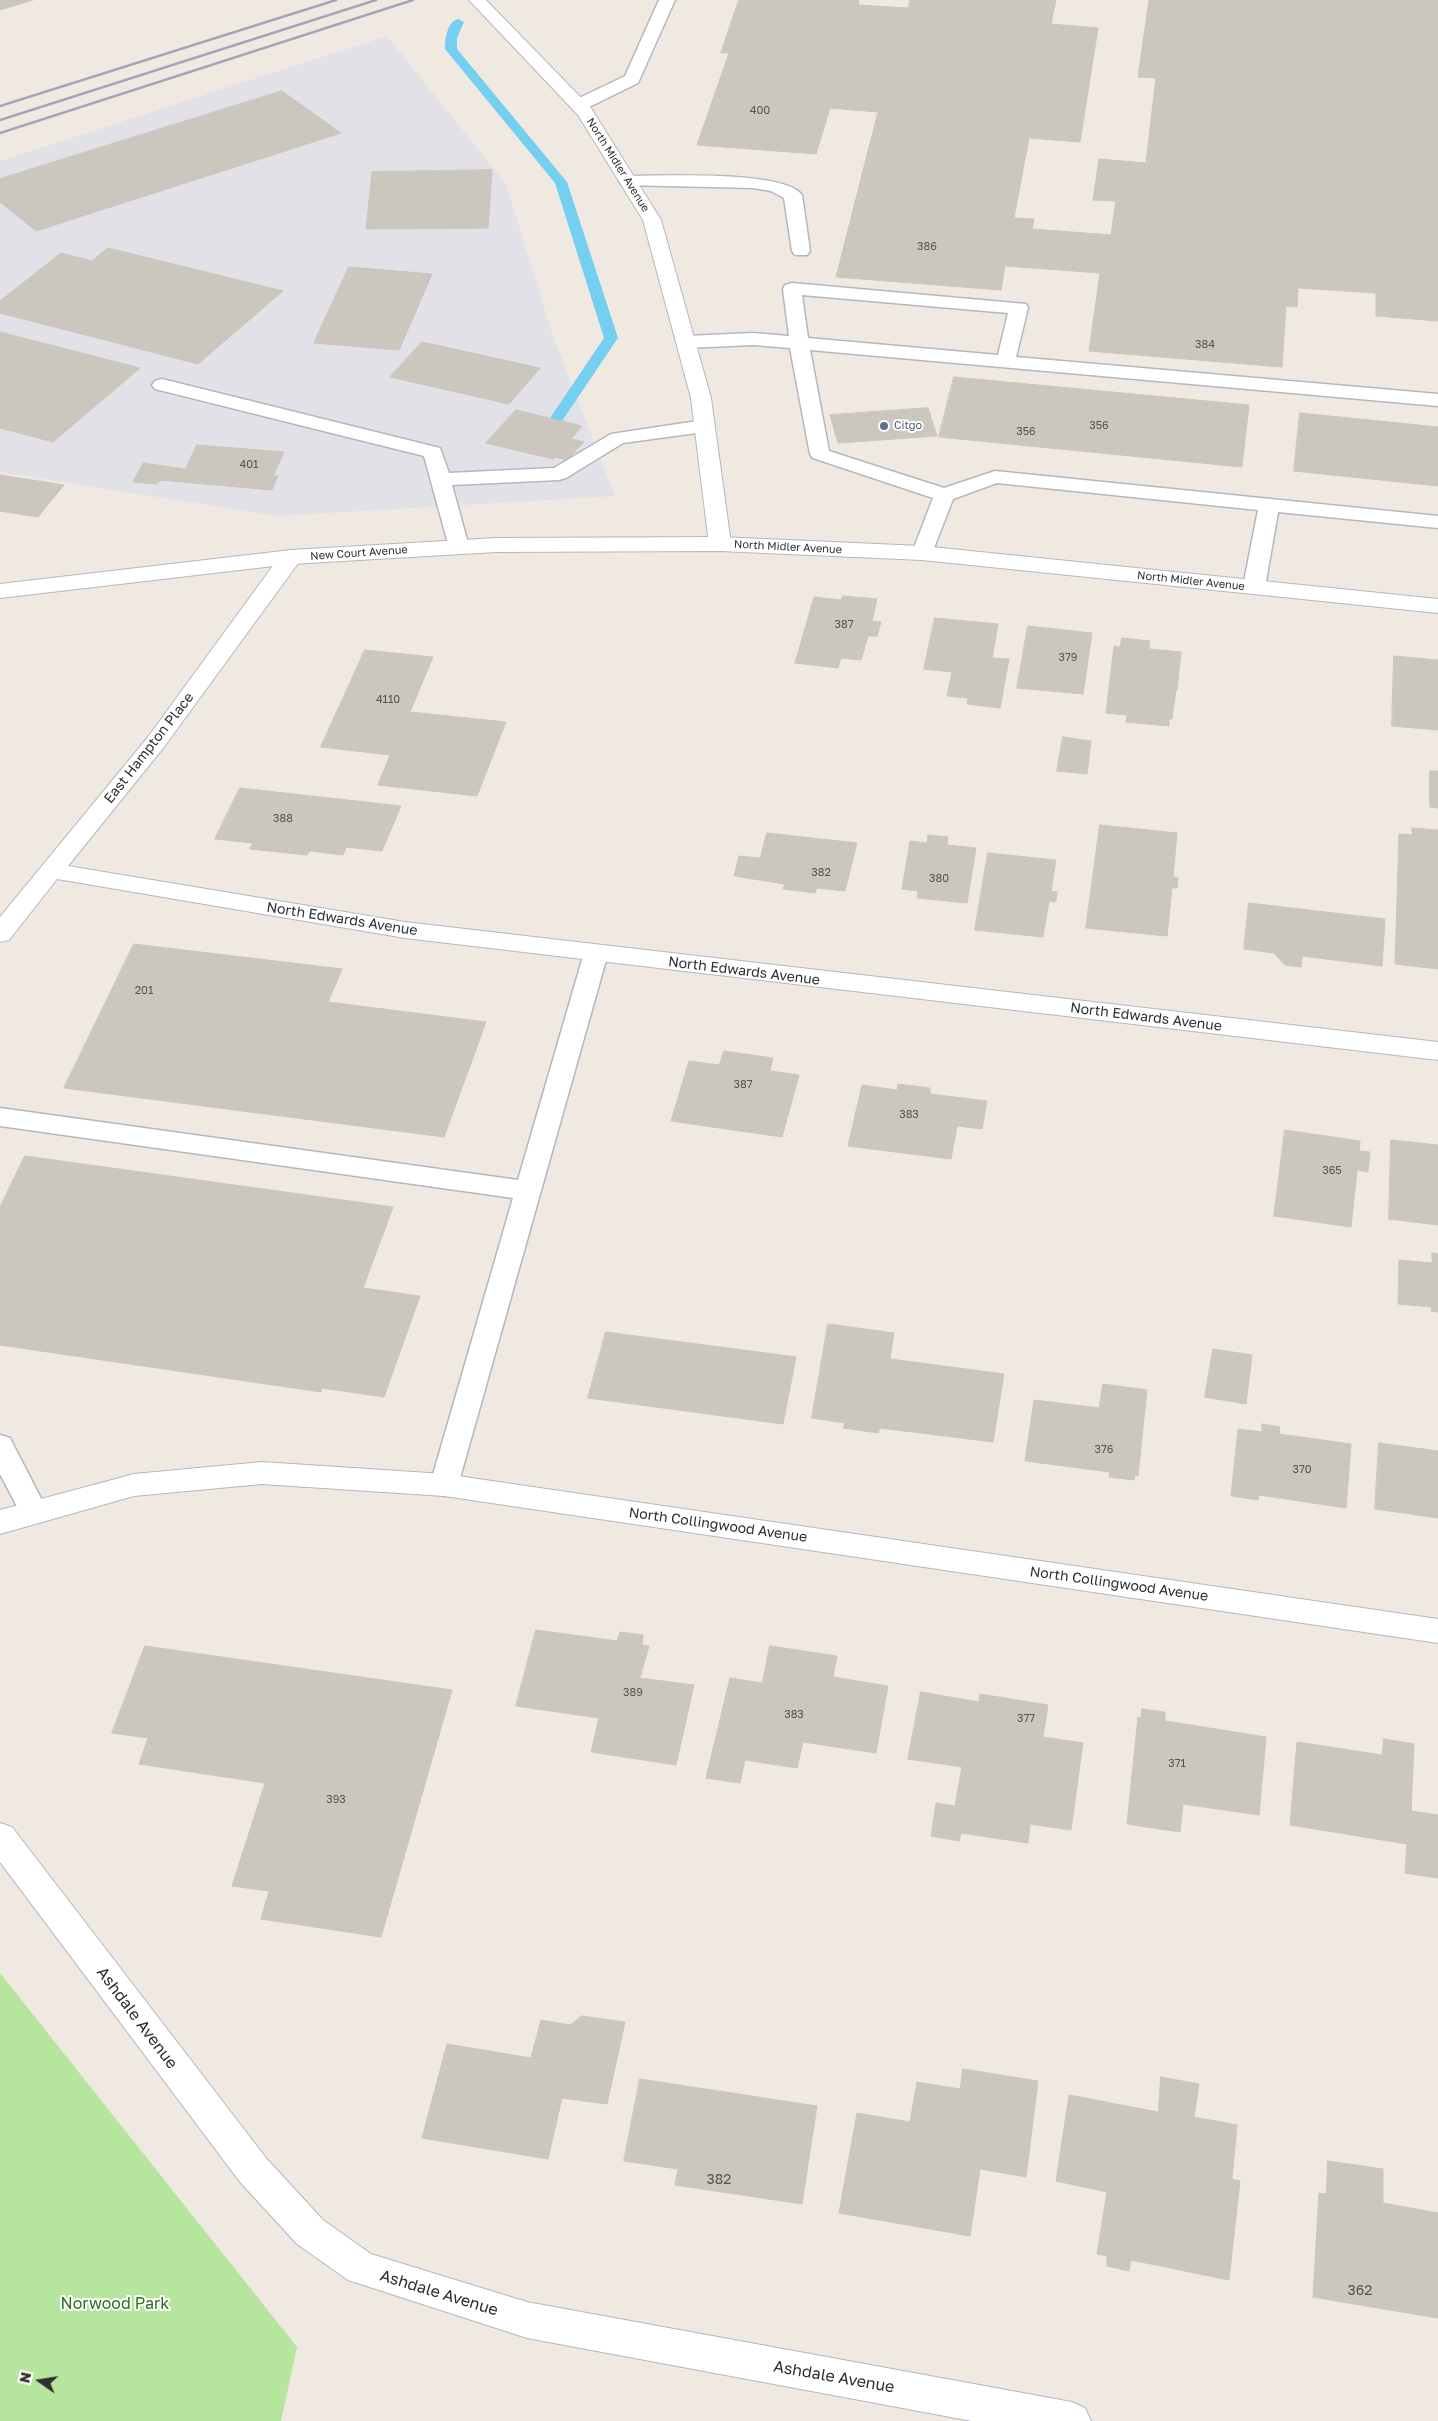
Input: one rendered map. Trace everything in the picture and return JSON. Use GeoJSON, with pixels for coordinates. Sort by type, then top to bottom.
{"type":"FeatureCollection","features":[{"type":"Feature","properties":{"kind":"street","name":"North Midler Avenue"},"geometry":{"type":"LineString","coordinates":[[477,0],[585,112],[652,220],[701,398],[720,544],[922,553],[1438,606]]}},
{"type":"Feature","properties":{"kind":"street","name":"New Court Avenue"},"geometry":{"type":"LineString","coordinates":[[0,591],[291,558],[459,547],[496,545],[720,544]]}},
{"type":"Feature","properties":{"kind":"street","name":"East Hampton Place"},"geometry":{"type":"LineString","coordinates":[[0,934],[53,872],[156,742],[291,558]]}},
{"type":"Feature","properties":{"kind":"street","name":"North Edwards Avenue"},"geometry":{"type":"LineString","coordinates":[[53,872],[405,930],[1438,1051]]}},
{"type":"Feature","properties":{"kind":"street","name":"North Collingwood Avenue"},"geometry":{"type":"LineString","coordinates":[[0,1522],[134,1485],[262,1473],[444,1485],[1438,1631]]}},
{"type":"Feature","properties":{"kind":"street","name":"Ashdale Avenue"},"geometry":{"type":"LineString","coordinates":[[0,1837],[253,2170],[310,2232],[361,2268],[527,2320],[1072,2421]]}},
{"type":"Feature","properties":{"kind":"lane"},"geometry":{"type":"LineString","coordinates":[[579,105],[632,79],[667,0]]}},
{"type":"Feature","properties":{"kind":"lane"},"geometry":{"type":"LineString","coordinates":[[628,181],[753,183],[775,186],[793,195],[801,251]]}},
{"type":"Feature","properties":{"kind":"lane"},"geometry":{"type":"LineString","coordinates":[[1006,360],[1019,308],[792,289],[799,343],[820,454],[944,495],[996,477],[1438,522]]}},
{"type":"Feature","properties":{"kind":"lane"},"geometry":{"type":"LineString","coordinates":[[686,342],[753,339],[1006,360],[1438,400]]}},
{"type":"Feature","properties":{"kind":"lane"},"geometry":{"type":"LineString","coordinates":[[162,384],[433,452],[459,547]]}},
{"type":"Feature","properties":{"kind":"lane"},"geometry":{"type":"LineString","coordinates":[[440,479],[559,474],[618,438],[704,426]]}},
{"type":"Feature","properties":{"kind":"lane"},"geometry":{"type":"LineString","coordinates":[[922,553],[944,495]]}},
{"type":"Feature","properties":{"kind":"lane"},"geometry":{"type":"LineString","coordinates":[[1254,587],[1269,505]]}},
{"type":"Feature","properties":{"kind":"lane"},"geometry":{"type":"LineString","coordinates":[[444,1485],[596,953]]}},
{"type":"Feature","properties":{"kind":"lane"},"geometry":{"type":"LineString","coordinates":[[0,1116],[528,1191]]}},
{"type":"Feature","properties":{"kind":"lane"},"geometry":{"type":"LineString","coordinates":[[0,1446],[34,1512]]}},
{"type":"Feature","properties":{"kind":"shaded area"},"geometry":{"type":"Polygon","coordinates":[[[387,36],[506,184],[554,339],[615,496],[277,516],[0,472],[0,161],[387,36]]]}},
{"type":"Feature","properties":{"kind":"green space","name":"Norwood Park"},"geometry":{"type":"Polygon","coordinates":[[[0,1973],[297,2347],[281,2421],[0,2421],[0,1973]]]}},
{"type":"Feature","properties":{"kind":"building"},"geometry":{"type":"Polygon","coordinates":[[[0,0],[33,0],[0,10],[0,0]]]}},
{"type":"Feature","properties":{"kind":"building"},"geometry":{"type":"Polygon","coordinates":[[[739,0],[859,0],[858,5],[908,8],[910,0],[1056,0],[1051,24],[1098,28],[1080,142],[1029,138],[1014,218],[1034,219],[1032,229],[1111,235],[1116,201],[1093,200],[1099,159],[1146,163],[1156,78],[1138,77],[1149,0],[1438,0],[1438,321],[1376,316],[1376,293],[1298,288],[1297,307],[1286,306],[1282,367],[1089,351],[1100,273],[1005,266],[1001,290],[836,277],[878,112],[830,108],[816,154],[697,145],[729,53],[721,53],[739,0]]]}},
{"type":"Feature","properties":{"kind":"building"},"geometry":{"type":"Polygon","coordinates":[[[282,91],[341,133],[36,231],[0,202],[0,179],[282,91]]]}},
{"type":"Feature","properties":{"kind":"building"},"geometry":{"type":"Polygon","coordinates":[[[492,170],[488,228],[366,229],[372,172],[492,170]]]}},
{"type":"Feature","properties":{"kind":"building"},"geometry":{"type":"Polygon","coordinates":[[[108,248],[283,291],[198,364],[0,313],[0,301],[61,253],[92,261],[108,248]]]}},
{"type":"Feature","properties":{"kind":"building"},"geometry":{"type":"Polygon","coordinates":[[[349,267],[432,274],[399,350],[314,343],[349,267]]]}},
{"type":"Feature","properties":{"kind":"building"},"geometry":{"type":"Polygon","coordinates":[[[0,332],[140,368],[53,442],[0,428],[0,332]]]}},
{"type":"Feature","properties":{"kind":"building"},"geometry":{"type":"Polygon","coordinates":[[[422,342],[540,368],[509,404],[390,377],[422,342]]]}},
{"type":"Feature","properties":{"kind":"building"},"geometry":{"type":"Polygon","coordinates":[[[954,377],[1249,405],[1242,467],[939,437],[954,377]]]}},
{"type":"Feature","properties":{"kind":"building","name":"Citgo"},"geometry":{"type":"Polygon","coordinates":[[[928,408],[937,436],[838,443],[830,415],[928,408]]]}},
{"type":"Feature","properties":{"kind":"building"},"geometry":{"type":"Polygon","coordinates":[[[516,410],[582,426],[571,439],[584,442],[567,460],[555,457],[553,459],[486,443],[516,410]]]}},
{"type":"Feature","properties":{"kind":"building"},"geometry":{"type":"Polygon","coordinates":[[[1300,413],[1438,427],[1438,486],[1294,471],[1300,413]]]}},
{"type":"Feature","properties":{"kind":"building"},"geometry":{"type":"Polygon","coordinates":[[[197,445],[284,452],[273,476],[278,476],[272,490],[160,480],[157,484],[133,482],[143,463],[185,469],[197,445]]]}},
{"type":"Feature","properties":{"kind":"building"},"geometry":{"type":"Polygon","coordinates":[[[0,475],[64,485],[38,517],[0,511],[0,475]]]}},
{"type":"Feature","properties":{"kind":"building"},"geometry":{"type":"Polygon","coordinates":[[[843,596],[877,599],[872,621],[881,622],[877,636],[868,636],[861,660],[841,658],[838,668],[795,663],[814,597],[841,600],[843,596]]]}},
{"type":"Feature","properties":{"kind":"building"},"geometry":{"type":"Polygon","coordinates":[[[935,618],[998,624],[992,658],[1009,659],[1000,708],[967,704],[968,698],[947,696],[952,672],[924,669],[935,618]]]}},
{"type":"Feature","properties":{"kind":"building"},"geometry":{"type":"Polygon","coordinates":[[[1028,626],[1092,633],[1083,694],[1017,688],[1028,626]]]}},
{"type":"Feature","properties":{"kind":"building"},"geometry":{"type":"Polygon","coordinates":[[[1122,638],[1150,641],[1149,649],[1181,652],[1177,690],[1172,719],[1169,719],[1169,726],[1126,722],[1127,715],[1106,713],[1114,646],[1120,647],[1122,638]]]}},
{"type":"Feature","properties":{"kind":"building"},"geometry":{"type":"Polygon","coordinates":[[[365,650],[433,657],[410,712],[506,722],[477,796],[378,785],[390,755],[321,747],[365,650]]]}},
{"type":"Feature","properties":{"kind":"building"},"geometry":{"type":"Polygon","coordinates":[[[1394,656],[1438,660],[1438,730],[1392,726],[1394,656]]]}},
{"type":"Feature","properties":{"kind":"building"},"geometry":{"type":"Polygon","coordinates":[[[1063,737],[1091,741],[1087,774],[1057,771],[1063,737]]]}},
{"type":"Feature","properties":{"kind":"building"},"geometry":{"type":"Polygon","coordinates":[[[1430,771],[1438,771],[1438,808],[1430,807],[1430,771]]]}},
{"type":"Feature","properties":{"kind":"building"},"geometry":{"type":"Polygon","coordinates":[[[240,788],[401,806],[382,851],[346,847],[343,855],[310,851],[307,855],[250,849],[253,843],[215,839],[240,788]]]}},
{"type":"Feature","properties":{"kind":"building"},"geometry":{"type":"Polygon","coordinates":[[[1100,825],[1177,833],[1173,877],[1178,878],[1177,888],[1172,888],[1167,936],[1086,928],[1100,825]]]}},
{"type":"Feature","properties":{"kind":"building"},"geometry":{"type":"Polygon","coordinates":[[[1412,828],[1438,830],[1438,969],[1395,964],[1399,834],[1412,835],[1412,828]]]}},
{"type":"Feature","properties":{"kind":"building"},"geometry":{"type":"Polygon","coordinates":[[[767,833],[857,843],[845,891],[817,888],[815,893],[783,889],[785,884],[734,876],[739,856],[760,858],[767,833]]]}},
{"type":"Feature","properties":{"kind":"building"},"geometry":{"type":"Polygon","coordinates":[[[928,835],[948,837],[947,845],[976,848],[967,903],[917,898],[918,891],[902,889],[910,841],[927,843],[928,835]]]}},
{"type":"Feature","properties":{"kind":"building"},"geometry":{"type":"Polygon","coordinates":[[[988,853],[1056,860],[1051,891],[1057,892],[1056,902],[1049,901],[1043,937],[975,930],[988,853]]]}},
{"type":"Feature","properties":{"kind":"building"},"geometry":{"type":"Polygon","coordinates":[[[1249,903],[1385,919],[1382,966],[1302,956],[1301,967],[1285,965],[1274,953],[1244,949],[1249,903]]]}},
{"type":"Feature","properties":{"kind":"building"},"geometry":{"type":"Polygon","coordinates":[[[134,944],[342,969],[328,1002],[486,1022],[444,1137],[64,1088],[134,944]]]}},
{"type":"Feature","properties":{"kind":"building"},"geometry":{"type":"Polygon","coordinates":[[[724,1051],[773,1058],[770,1071],[799,1075],[782,1137],[671,1121],[689,1061],[719,1065],[724,1051]]]}},
{"type":"Feature","properties":{"kind":"building"},"geometry":{"type":"Polygon","coordinates":[[[898,1084],[930,1088],[930,1094],[987,1101],[982,1129],[957,1126],[951,1159],[848,1146],[862,1085],[897,1090],[898,1084]]]}},
{"type":"Feature","properties":{"kind":"building"},"geometry":{"type":"Polygon","coordinates":[[[1285,1130],[1360,1141],[1359,1151],[1370,1152],[1368,1172],[1357,1170],[1351,1227],[1274,1216],[1285,1130]]]}},
{"type":"Feature","properties":{"kind":"building"},"geometry":{"type":"Polygon","coordinates":[[[1391,1140],[1438,1145],[1438,1225],[1389,1219],[1391,1140]]]}},
{"type":"Feature","properties":{"kind":"building"},"geometry":{"type":"Polygon","coordinates":[[[25,1156],[393,1207],[363,1288],[420,1296],[384,1397],[322,1388],[321,1392],[0,1345],[0,1207],[25,1156]]]}},
{"type":"Feature","properties":{"kind":"building"},"geometry":{"type":"Polygon","coordinates":[[[1432,1253],[1438,1254],[1438,1312],[1431,1311],[1432,1307],[1398,1304],[1399,1260],[1432,1263],[1432,1253]]]}},
{"type":"Feature","properties":{"kind":"building"},"geometry":{"type":"Polygon","coordinates":[[[828,1324],[894,1333],[890,1359],[1004,1374],[993,1442],[880,1428],[878,1433],[843,1428],[845,1423],[812,1418],[828,1324]]]}},
{"type":"Feature","properties":{"kind":"building"},"geometry":{"type":"Polygon","coordinates":[[[606,1332],[796,1357],[783,1424],[588,1398],[606,1332]]]}},
{"type":"Feature","properties":{"kind":"building"},"geometry":{"type":"Polygon","coordinates":[[[1213,1349],[1252,1355],[1246,1404],[1205,1397],[1213,1349]]]}},
{"type":"Feature","properties":{"kind":"building"},"geometry":{"type":"Polygon","coordinates":[[[1103,1384],[1147,1390],[1138,1476],[1135,1475],[1134,1480],[1109,1477],[1110,1472],[1025,1461],[1034,1400],[1099,1408],[1103,1384]]]}},
{"type":"Feature","properties":{"kind":"building"},"geometry":{"type":"Polygon","coordinates":[[[1262,1424],[1280,1427],[1279,1434],[1351,1444],[1346,1508],[1259,1495],[1258,1500],[1231,1496],[1238,1429],[1262,1432],[1262,1424]]]}},
{"type":"Feature","properties":{"kind":"building"},"geometry":{"type":"Polygon","coordinates":[[[1379,1443],[1438,1451],[1438,1518],[1375,1509],[1379,1443]]]}},
{"type":"Feature","properties":{"kind":"building"},"geometry":{"type":"Polygon","coordinates":[[[536,1630],[617,1641],[620,1632],[643,1635],[642,1645],[649,1646],[640,1678],[694,1685],[676,1765],[591,1752],[599,1718],[516,1706],[536,1630]]]}},
{"type":"Feature","properties":{"kind":"building"},"geometry":{"type":"Polygon","coordinates":[[[145,1646],[452,1690],[381,1937],[261,1919],[269,1891],[232,1886],[265,1783],[139,1764],[148,1738],[112,1733],[145,1646]]]}},
{"type":"Feature","properties":{"kind":"building"},"geometry":{"type":"Polygon","coordinates":[[[770,1646],[837,1656],[833,1677],[888,1686],[876,1753],[803,1742],[797,1768],[745,1760],[740,1783],[706,1778],[730,1678],[762,1683],[770,1646]]]}},
{"type":"Feature","properties":{"kind":"building"},"geometry":{"type":"Polygon","coordinates":[[[921,1692],[979,1702],[980,1694],[1048,1705],[1043,1737],[1083,1743],[1071,1830],[1030,1824],[1028,1843],[961,1833],[959,1841],[931,1836],[936,1803],[955,1806],[962,1767],[908,1759],[921,1692]]]}},
{"type":"Feature","properties":{"kind":"building"},"geometry":{"type":"Polygon","coordinates":[[[1142,1709],[1165,1712],[1165,1721],[1266,1737],[1259,1815],[1183,1804],[1180,1832],[1127,1824],[1138,1717],[1141,1718],[1142,1709]]]}},
{"type":"Feature","properties":{"kind":"building"},"geometry":{"type":"Polygon","coordinates":[[[1384,1739],[1414,1744],[1411,1811],[1438,1815],[1438,1878],[1405,1873],[1407,1844],[1290,1825],[1297,1742],[1382,1755],[1384,1739]]]}},
{"type":"Feature","properties":{"kind":"building"},"geometry":{"type":"Polygon","coordinates":[[[582,2016],[625,2022],[607,2104],[562,2098],[548,2159],[422,2138],[447,2044],[531,2058],[541,2020],[570,2025],[582,2016]]]}},
{"type":"Feature","properties":{"kind":"building"},"geometry":{"type":"Polygon","coordinates":[[[963,2069],[1038,2081],[1026,2177],[980,2169],[970,2236],[839,2213],[857,2113],[910,2122],[917,2082],[960,2089],[963,2069]]]}},
{"type":"Feature","properties":{"kind":"building"},"geometry":{"type":"Polygon","coordinates":[[[1161,2077],[1199,2084],[1194,2117],[1237,2125],[1232,2179],[1240,2181],[1229,2280],[1131,2260],[1129,2271],[1107,2266],[1107,2256],[1097,2254],[1107,2192],[1056,2181],[1069,2095],[1158,2112],[1161,2077]]]}},
{"type":"Feature","properties":{"kind":"building"},"geometry":{"type":"Polygon","coordinates":[[[640,2079],[817,2106],[802,2204],[675,2185],[678,2169],[624,2161],[640,2079]]]}},
{"type":"Feature","properties":{"kind":"building"},"geometry":{"type":"Polygon","coordinates":[[[1328,2161],[1383,2169],[1383,2203],[1438,2213],[1438,2318],[1313,2297],[1319,2193],[1326,2194],[1328,2161]]]}},
{"type":"Feature","properties":{"kind":"waterway"},"geometry":{"type":"LineString","coordinates":[[458,22],[451,38],[451,49],[561,182],[611,338],[557,418]]}},
{"type":"Feature","properties":{"kind":"railway"},"geometry":{"type":"LineString","coordinates":[[0,106],[336,0]]}},
{"type":"Feature","properties":{"kind":"railway"},"geometry":{"type":"LineString","coordinates":[[0,120],[376,0]]}},
{"type":"Feature","properties":{"kind":"railway"},"geometry":{"type":"LineString","coordinates":[[0,133],[413,0]]}},
{"type":"Feature","properties":{"kind":"place","name":"Citgo"},"geometry":{"type":"Point","coordinates":[884,426]}}]}
